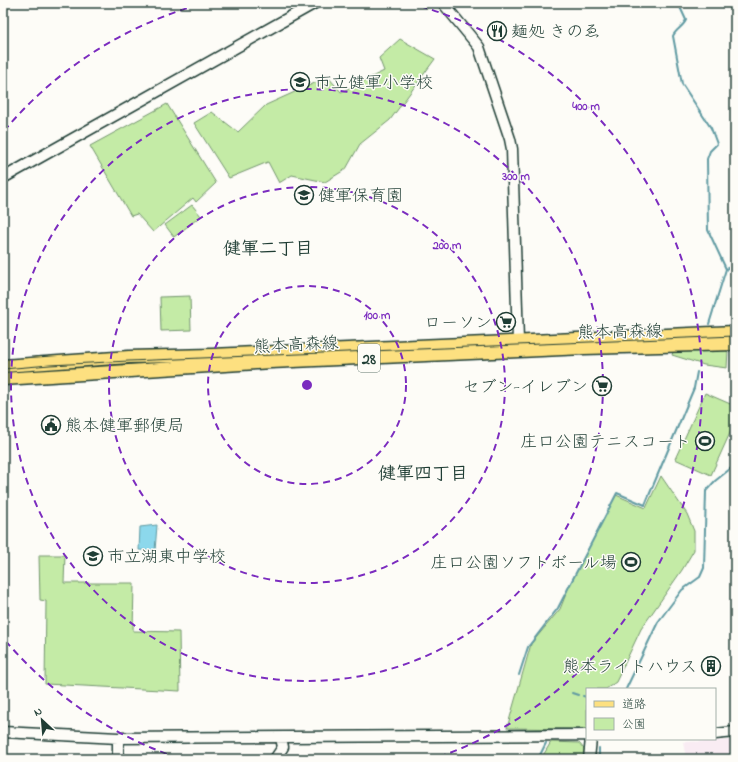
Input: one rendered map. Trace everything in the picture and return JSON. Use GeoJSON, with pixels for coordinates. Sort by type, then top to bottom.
{"type":"FeatureCollection","features":[{"type":"Feature","properties":{"kind":"main road","name":"熊本高森線"},"geometry":{"type":"LineString","coordinates":[[3,366],[129,357],[212,355],[735,332]]}},
{"type":"Feature","properties":{"kind":"main road","name":"熊本高森線"},"geometry":{"type":"LineString","coordinates":[[3,379],[271,362],[735,344]]}},
{"type":"Feature","properties":{"kind":"street"},"geometry":{"type":"LineString","coordinates":[[3,178],[315,3]]}},
{"type":"Feature","properties":{"kind":"street"},"geometry":{"type":"LineString","coordinates":[[444,3],[479,46],[510,139],[512,149],[518,341]]}},
{"type":"Feature","properties":{"kind":"street"},"geometry":{"type":"LineString","coordinates":[[3,732],[118,738],[586,736]]}},
{"type":"Feature","properties":{"kind":"street"},"geometry":{"type":"LineString","coordinates":[[716,734],[735,732]]}},
{"type":"Feature","properties":{"kind":"street"},"geometry":{"type":"LineString","coordinates":[[118,738],[118,759]]}},
{"type":"Feature","properties":{"kind":"street"},"geometry":{"type":"LineString","coordinates":[[275,759],[283,747],[281,738]]}},
{"type":"Feature","properties":{"kind":"street"},"geometry":{"type":"LineString","coordinates":[[589,759],[591,740]]}},
{"type":"Feature","properties":{"kind":"shaded area"},"geometry":{"type":"Polygon","coordinates":[[[735,740],[735,759],[686,759],[683,742],[735,740]]]}},
{"type":"Feature","properties":{"kind":"green space"},"geometry":{"type":"Polygon","coordinates":[[[400,39],[435,59],[390,120],[360,144],[346,169],[325,182],[292,175],[279,183],[268,162],[229,178],[194,123],[212,112],[238,132],[266,105],[328,77],[341,92],[384,71],[379,58],[400,39]]]}},
{"type":"Feature","properties":{"kind":"green space"},"geometry":{"type":"Polygon","coordinates":[[[167,104],[216,183],[196,202],[193,198],[153,232],[137,214],[131,216],[90,146],[167,104]]]}},
{"type":"Feature","properties":{"kind":"green space"},"geometry":{"type":"Polygon","coordinates":[[[192,205],[201,216],[174,237],[165,225],[192,205]]]}},
{"type":"Feature","properties":{"kind":"green space"},"geometry":{"type":"Polygon","coordinates":[[[190,296],[191,330],[161,331],[160,297],[190,296]]]}},
{"type":"Feature","properties":{"kind":"green space"},"geometry":{"type":"Polygon","coordinates":[[[728,350],[727,368],[704,365],[672,355],[673,352],[728,350]]]}},
{"type":"Feature","properties":{"kind":"green space","name":"庄口公園テニスコート"},"geometry":{"type":"Polygon","coordinates":[[[705,393],[735,406],[735,422],[711,475],[675,459],[705,393]]]}},
{"type":"Feature","properties":{"kind":"green space"},"geometry":{"type":"Polygon","coordinates":[[[661,476],[687,514],[694,531],[694,550],[641,629],[616,682],[607,688],[586,688],[586,729],[507,728],[531,644],[560,609],[570,584],[616,495],[646,508],[661,476]]]}},
{"type":"Feature","properties":{"kind":"green space"},"geometry":{"type":"Polygon","coordinates":[[[39,555],[65,555],[64,583],[134,583],[133,631],[179,632],[180,691],[45,684],[46,601],[40,600],[39,555]]]}},
{"type":"Feature","properties":{"kind":"green space"},"geometry":{"type":"Polygon","coordinates":[[[551,742],[579,743],[584,749],[583,759],[541,759],[551,742]]]}},
{"type":"Feature","properties":{"kind":"water"},"geometry":{"type":"Polygon","coordinates":[[[157,525],[155,551],[139,550],[140,527],[157,525]]]}},
{"type":"Feature","properties":{"kind":"waterway"},"geometry":{"type":"LineString","coordinates":[[676,3],[680,7],[686,20],[673,36],[682,84],[711,128],[717,144],[710,151],[707,159],[708,230],[726,269],[709,324]]}},
{"type":"Feature","properties":{"kind":"waterway"},"geometry":{"type":"LineString","coordinates":[[726,269],[735,264]]}},
{"type":"Feature","properties":{"kind":"waterway"},"geometry":{"type":"LineString","coordinates":[[519,675],[528,647],[558,608],[617,493],[645,505],[694,388],[697,372]]}},
{"type":"Feature","properties":{"kind":"waterway"},"geometry":{"type":"LineString","coordinates":[[626,688],[658,622],[682,590],[700,577],[704,568],[706,491],[715,481],[735,465]]}},
{"type":"Feature","properties":{"kind":"waterway"},"geometry":{"type":"LineString","coordinates":[[572,693],[578,695]]}},
{"type":"Feature","properties":{"kind":"waterway"},"geometry":{"type":"LineString","coordinates":[[538,759],[546,743]]}},
{"type":"Feature","properties":{"kind":"waterway"},"geometry":{"type":"LineString","coordinates":[[599,748],[599,759]]}},
{"type":"Feature","properties":{"kind":"tram line"},"geometry":{"type":"LineString","coordinates":[[3,369],[129,361],[735,336]]}},
{"type":"Feature","properties":{"kind":"place","name":"麺処 きのゑ"},"geometry":{"type":"Point","coordinates":[497,31]}},
{"type":"Feature","properties":{"kind":"place","name":"市立健軍小学校"},"geometry":{"type":"Point","coordinates":[300,82]}},
{"type":"Feature","properties":{"kind":"place","name":"健軍保育園"},"geometry":{"type":"Point","coordinates":[304,195]}},
{"type":"Feature","properties":{"kind":"place","name":"ローソン"},"geometry":{"type":"Point","coordinates":[506,322]}},
{"type":"Feature","properties":{"kind":"place","name":"セブン-イレブン"},"geometry":{"type":"Point","coordinates":[602,386]}},
{"type":"Feature","properties":{"kind":"place","name":"熊本健軍郵便局"},"geometry":{"type":"Point","coordinates":[51,425]}},
{"type":"Feature","properties":{"kind":"place","name":"庄口公園テニスコート"},"geometry":{"type":"Point","coordinates":[705,441]}},
{"type":"Feature","properties":{"kind":"place","name":"市立湖東中学校"},"geometry":{"type":"Point","coordinates":[93,556]}},
{"type":"Feature","properties":{"kind":"place","name":"庄口公園ソフトボール場"},"geometry":{"type":"Point","coordinates":[631,562]}},
{"type":"Feature","properties":{"kind":"place","name":"熊本ライトハウス"},"geometry":{"type":"Point","coordinates":[711,666]}},
{"type":"Feature","properties":{"kind":"district","name":"健軍二丁目"},"geometry":{"type":"Point","coordinates":[268,248]}},
{"type":"Feature","properties":{"kind":"district","name":"健軍四丁目"},"geometry":{"type":"Point","coordinates":[423,473]}}]}
